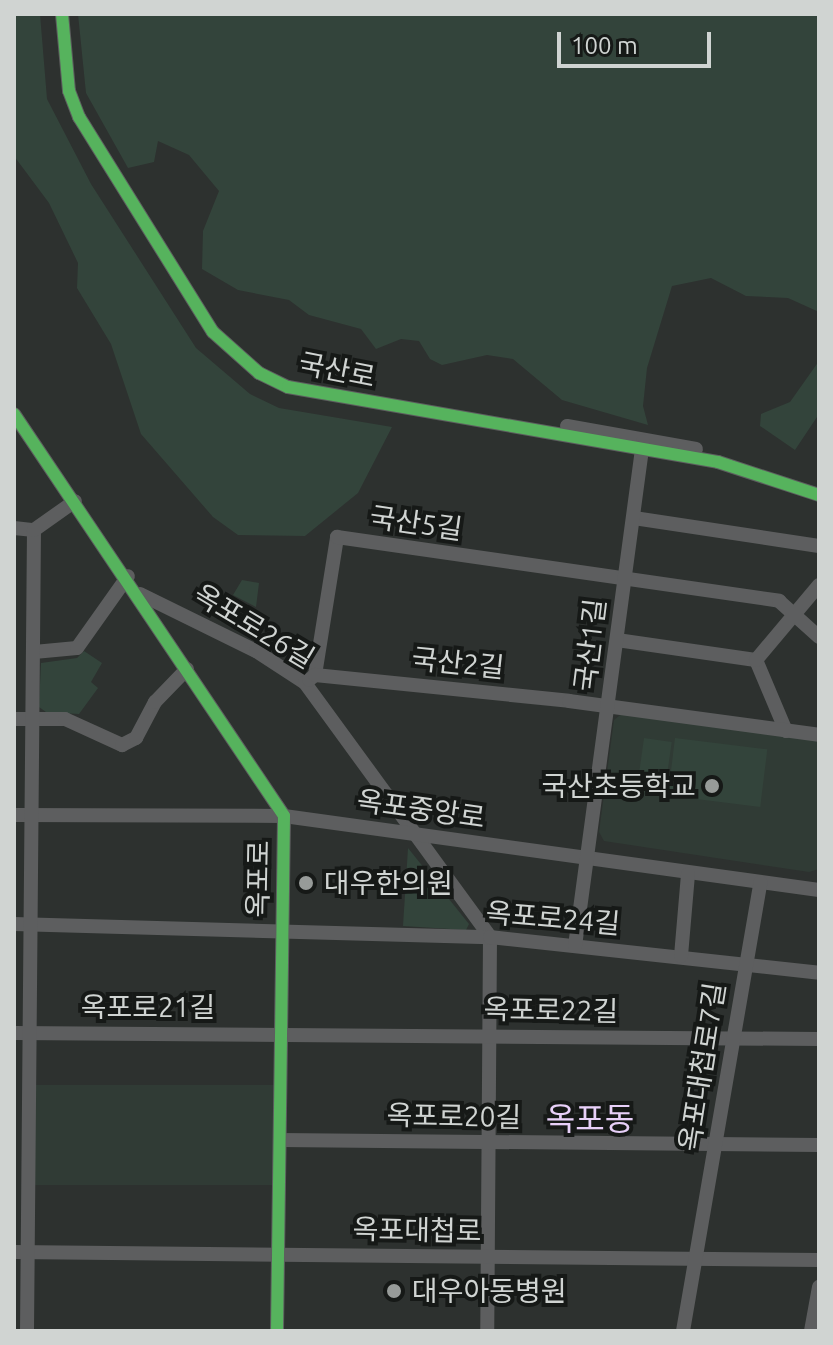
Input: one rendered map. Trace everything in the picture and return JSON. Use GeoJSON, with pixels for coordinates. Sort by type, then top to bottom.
{"type":"FeatureCollection","features":[{"type":"Feature","properties":{"kind":"street","name":"국산로"},"geometry":{"type":"LineString","coordinates":[[62,14],[69,91],[79,117],[213,332],[235,357],[288,387],[732,457],[819,486]]}},
{"type":"Feature","properties":{"kind":"street","name":"국산로"},"geometry":{"type":"LineString","coordinates":[[69,14],[76,91],[85,115],[241,353],[292,381],[643,443],[746,470],[819,495]]}},
{"type":"Feature","properties":{"kind":"street","name":"옥포로"},"geometry":{"type":"LineString","coordinates":[[14,414],[128,576],[284,816],[277,1331]]}},
{"type":"Feature","properties":{"kind":"street","name":"국산1길"},"geometry":{"type":"LineString","coordinates":[[575,946],[643,443]]}},
{"type":"Feature","properties":{"kind":"street"},"geometry":{"type":"LineString","coordinates":[[14,528],[34,530],[75,501]]}},
{"type":"Feature","properties":{"kind":"street"},"geometry":{"type":"LineString","coordinates":[[634,518],[819,546]]}},
{"type":"Feature","properties":{"kind":"street"},"geometry":{"type":"LineString","coordinates":[[27,1331],[21,1252],[21,1139],[30,1033],[34,530]]}},
{"type":"Feature","properties":{"kind":"street","name":"국산5길"},"geometry":{"type":"LineString","coordinates":[[310,679],[337,537],[625,579]]}},
{"type":"Feature","properties":{"kind":"street"},"geometry":{"type":"LineString","coordinates":[[34,652],[77,648],[128,576]]}},
{"type":"Feature","properties":{"kind":"street"},"geometry":{"type":"LineString","coordinates":[[625,579],[779,601],[819,637]]}},
{"type":"Feature","properties":{"kind":"street"},"geometry":{"type":"LineString","coordinates":[[756,660],[819,585]]}},
{"type":"Feature","properties":{"kind":"street","name":"옥포로26길"},"geometry":{"type":"LineString","coordinates":[[139,593],[310,679],[490,937]]}},
{"type":"Feature","properties":{"kind":"street"},"geometry":{"type":"LineString","coordinates":[[617,640],[756,660]]}},
{"type":"Feature","properties":{"kind":"street"},"geometry":{"type":"LineString","coordinates":[[756,660],[786,731]]}},
{"type":"Feature","properties":{"kind":"street"},"geometry":{"type":"LineString","coordinates":[[14,719],[80,723],[122,745],[136,738],[155,702],[187,669]]}},
{"type":"Feature","properties":{"kind":"street","name":"국산2길"},"geometry":{"type":"LineString","coordinates":[[310,679],[608,706],[819,735]]}},
{"type":"Feature","properties":{"kind":"street","name":"옥포중앙로"},"geometry":{"type":"LineString","coordinates":[[14,815],[284,816],[819,890]]}},
{"type":"Feature","properties":{"kind":"street"},"geometry":{"type":"LineString","coordinates":[[681,956],[688,874]]}},
{"type":"Feature","properties":{"kind":"street","name":"옥포대첩로7길"},"geometry":{"type":"LineString","coordinates":[[683,1331],[760,883]]}},
{"type":"Feature","properties":{"kind":"street","name":"옥포로24길"},"geometry":{"type":"LineString","coordinates":[[14,924],[281,928],[490,937],[746,962],[819,973]]}},
{"type":"Feature","properties":{"kind":"street"},"geometry":{"type":"LineString","coordinates":[[487,1331],[490,937]]}},
{"type":"Feature","properties":{"kind":"street","name":"옥포로21길"},"geometry":{"type":"LineString","coordinates":[[14,1033],[282,1034]]}},
{"type":"Feature","properties":{"kind":"street","name":"옥포로22길"},"geometry":{"type":"LineString","coordinates":[[282,1034],[819,1039]]}},
{"type":"Feature","properties":{"kind":"street","name":"옥포로20길"},"geometry":{"type":"LineString","coordinates":[[280,1140],[819,1145]]}},
{"type":"Feature","properties":{"kind":"street","name":"옥포대첩로"},"geometry":{"type":"LineString","coordinates":[[21,1252],[819,1260]]}},
{"type":"Feature","properties":{"kind":"street"},"geometry":{"type":"LineString","coordinates":[[811,1331],[819,1287]]}},
{"type":"Feature","properties":{"kind":"shaded area","name":"국산초등학교"},"geometry":{"type":"Polygon","coordinates":[[[624,712],[819,739],[819,869],[809,872],[604,841],[599,832],[614,720],[624,712]]]}},
{"type":"Feature","properties":{"kind":"shaded area"},"geometry":{"type":"Polygon","coordinates":[[[30,1085],[281,1085],[281,1185],[30,1185],[30,1085]]]}},
{"type":"Feature","properties":{"kind":"green space"},"geometry":{"type":"Polygon","coordinates":[[[14,14],[40,14],[47,99],[91,184],[196,348],[250,394],[279,408],[392,427],[358,493],[305,536],[238,535],[213,517],[141,434],[111,344],[77,288],[78,263],[49,203],[14,156],[14,14]]]}},
{"type":"Feature","properties":{"kind":"green space"},"geometry":{"type":"Polygon","coordinates":[[[78,14],[819,14],[819,312],[788,298],[746,296],[711,278],[672,286],[647,368],[643,406],[648,425],[562,400],[513,359],[487,355],[442,365],[430,359],[419,341],[401,339],[376,349],[361,329],[309,315],[289,300],[238,290],[202,269],[203,231],[219,191],[189,155],[158,141],[154,162],[128,168],[86,93],[78,14]]]}},
{"type":"Feature","properties":{"kind":"green space"},"geometry":{"type":"Polygon","coordinates":[[[819,361],[819,414],[795,450],[760,426],[761,414],[790,402],[819,361]]]}},
{"type":"Feature","properties":{"kind":"green space"},"geometry":{"type":"Polygon","coordinates":[[[242,580],[259,583],[256,607],[233,595],[242,580]]]}},
{"type":"Feature","properties":{"kind":"green space"},"geometry":{"type":"Polygon","coordinates":[[[84,651],[102,663],[91,682],[98,688],[79,714],[46,712],[39,707],[41,663],[77,658],[84,651]]]}},
{"type":"Feature","properties":{"kind":"green space"},"geometry":{"type":"Polygon","coordinates":[[[644,738],[672,742],[665,788],[637,785],[644,738]]]}},
{"type":"Feature","properties":{"kind":"green space"},"geometry":{"type":"Polygon","coordinates":[[[675,738],[767,749],[760,807],[668,796],[675,738]]]}},
{"type":"Feature","properties":{"kind":"green space"},"geometry":{"type":"Polygon","coordinates":[[[408,848],[469,924],[466,930],[403,926],[408,848]]]}},
{"type":"Feature","properties":{"kind":"cycle path"},"geometry":{"type":"LineString","coordinates":[[62,14],[69,91],[79,117],[213,332],[259,373],[288,387],[718,462],[819,495]]}},
{"type":"Feature","properties":{"kind":"cycle path"},"geometry":{"type":"LineString","coordinates":[[14,414],[284,816],[277,1331]]}},
{"type":"Feature","properties":{"kind":"place","name":"국산초등학교"},"geometry":{"type":"Point","coordinates":[712,786]}},
{"type":"Feature","properties":{"kind":"place","name":"대우한의원"},"geometry":{"type":"Point","coordinates":[306,883]}},
{"type":"Feature","properties":{"kind":"place","name":"대우아동병원"},"geometry":{"type":"Point","coordinates":[394,1291]}},
{"type":"Feature","properties":{"kind":"district","name":"옥포동"},"geometry":{"type":"Point","coordinates":[590,1118]}}]}
